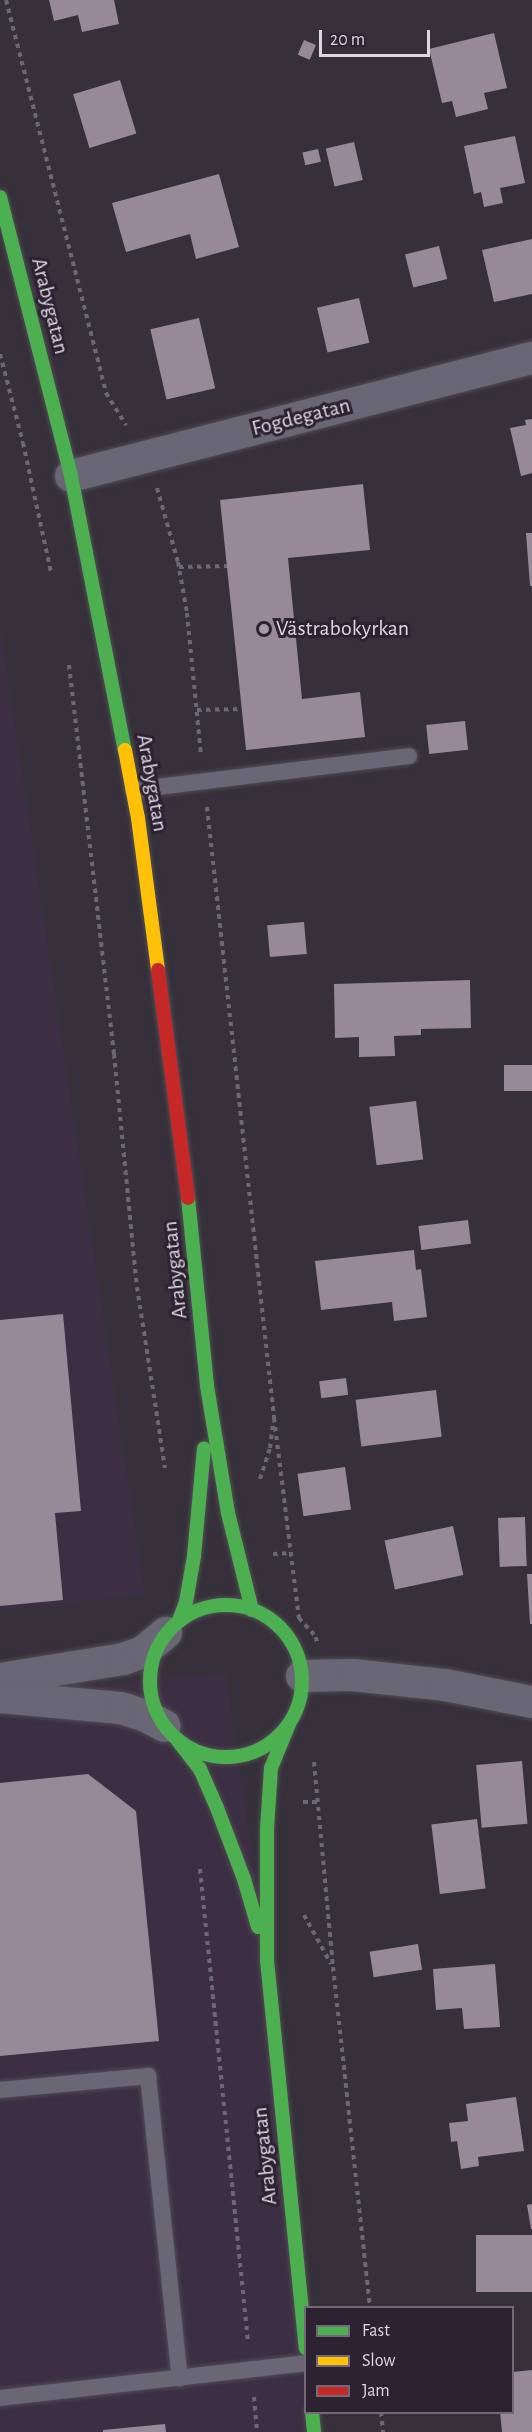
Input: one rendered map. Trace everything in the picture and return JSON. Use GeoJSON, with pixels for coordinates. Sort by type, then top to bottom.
{"type":"FeatureCollection","features":[{"type":"Feature","properties":{"kind":"street","name":"Arabygatan"},"geometry":{"type":"LineString","coordinates":[[0,197],[71,476],[133,790],[195,1249],[207,1386],[228,1513],[252,1610]]}},
{"type":"Feature","properties":{"kind":"street","name":"Fogdegatan"},"geometry":{"type":"LineString","coordinates":[[71,476],[532,358]]}},
{"type":"Feature","properties":{"kind":"street","name":"Arabygatan"},"geometry":{"type":"LineString","coordinates":[[173,1627],[186,1602],[200,1515],[207,1386]]}},
{"type":"Feature","properties":{"kind":"street"},"geometry":{"type":"LineString","coordinates":[[0,1679],[123,1659],[142,1652],[173,1627],[198,1611],[218,1605],[252,1610],[267,1617],[289,1637],[300,1662],[302,1676],[299,1704],[289,1724],[265,1747],[236,1756],[214,1756],[193,1750],[147,1716],[121,1708],[0,1697]]}},
{"type":"Feature","properties":{"kind":"street"},"geometry":{"type":"LineString","coordinates":[[170,1732],[153,1704],[150,1679],[154,1655],[173,1627]]}},
{"type":"Feature","properties":{"kind":"street"},"geometry":{"type":"LineString","coordinates":[[302,1676],[365,1676],[445,1685],[532,1702]]}},
{"type":"Feature","properties":{"kind":"street","name":"Arabygatan"},"geometry":{"type":"LineString","coordinates":[[289,1724],[271,1768],[267,1828],[267,1960],[304,2328]]}},
{"type":"Feature","properties":{"kind":"street","name":"Arabygatan"},"geometry":{"type":"LineString","coordinates":[[170,1732],[200,1769],[228,1833],[267,1960]]}},
{"type":"Feature","properties":{"kind":"street"},"geometry":{"type":"LineString","coordinates":[[312,2414],[314,2432]]}},
{"type":"Feature","properties":{"kind":"lane"},"geometry":{"type":"LineString","coordinates":[[133,790],[409,756]]}},
{"type":"Feature","properties":{"kind":"lane"},"geometry":{"type":"LineString","coordinates":[[0,2090],[148,2076],[180,2378]]}},
{"type":"Feature","properties":{"kind":"lane"},"geometry":{"type":"LineString","coordinates":[[0,2398],[304,2363]]}},
{"type":"Feature","properties":{"kind":"path"},"geometry":{"type":"LineString","coordinates":[[6,0],[106,393],[146,456],[179,567],[187,613],[202,782],[228,980],[274,1418]]}},
{"type":"Feature","properties":{"kind":"path"},"geometry":{"type":"LineString","coordinates":[[0,354],[23,443],[51,576]]}},
{"type":"Feature","properties":{"kind":"path"},"geometry":{"type":"LineString","coordinates":[[179,567],[227,566]]}},
{"type":"Feature","properties":{"kind":"path"},"geometry":{"type":"LineString","coordinates":[[68,656],[114,1054],[137,1287],[157,1431],[166,1474]]}},
{"type":"Feature","properties":{"kind":"path"},"geometry":{"type":"LineString","coordinates":[[197,710],[242,709]]}},
{"type":"Feature","properties":{"kind":"path"},"geometry":{"type":"LineString","coordinates":[[200,1864],[257,2432]]}},
{"type":"Feature","properties":{"kind":"path"},"geometry":{"type":"LineString","coordinates":[[333,1967],[370,2306]]}},
{"type":"Feature","properties":{"kind":"path"},"geometry":{"type":"LineString","coordinates":[[381,2414],[383,2432]]}},
{"type":"Feature","properties":{"kind":"shaded area"},"geometry":{"type":"Polygon","coordinates":[[[0,625],[145,1595],[0,1610],[0,625]]]}},
{"type":"Feature","properties":{"kind":"shaded area"},"geometry":{"type":"Polygon","coordinates":[[[226,1674],[267,1960],[304,2338],[304,2414],[307,2414],[314,2432],[0,2432],[0,1690],[226,1674]]]}},
{"type":"Feature","properties":{"kind":"building"},"geometry":{"type":"Polygon","coordinates":[[[49,0],[114,0],[119,24],[82,32],[78,15],[54,21],[49,0]]]}},
{"type":"Feature","properties":{"kind":"building"},"geometry":{"type":"Polygon","coordinates":[[[494,33],[507,88],[484,93],[488,109],[456,117],[452,101],[442,103],[429,49],[494,33]]]}},
{"type":"Feature","properties":{"kind":"building"},"geometry":{"type":"Polygon","coordinates":[[[304,40],[316,45],[310,60],[298,55],[304,40]]]}},
{"type":"Feature","properties":{"kind":"building"},"geometry":{"type":"Polygon","coordinates":[[[120,80],[136,134],[90,148],[73,94],[120,80]]]}},
{"type":"Feature","properties":{"kind":"building"},"geometry":{"type":"Polygon","coordinates":[[[515,136],[525,183],[500,188],[503,203],[484,207],[481,192],[474,194],[464,146],[515,136]]]}},
{"type":"Feature","properties":{"kind":"building"},"geometry":{"type":"Polygon","coordinates":[[[354,142],[363,180],[335,187],[326,149],[354,142]]]}},
{"type":"Feature","properties":{"kind":"building"},"geometry":{"type":"Polygon","coordinates":[[[318,149],[321,162],[305,165],[302,153],[318,149]]]}},
{"type":"Feature","properties":{"kind":"building"},"geometry":{"type":"Polygon","coordinates":[[[219,174],[239,247],[196,259],[190,234],[126,252],[112,203],[219,174]]]}},
{"type":"Feature","properties":{"kind":"building"},"geometry":{"type":"Polygon","coordinates":[[[532,239],[532,294],[494,302],[482,250],[532,239]]]}},
{"type":"Feature","properties":{"kind":"building"},"geometry":{"type":"Polygon","coordinates":[[[439,246],[447,279],[413,287],[405,254],[439,246]]]}},
{"type":"Feature","properties":{"kind":"building"},"geometry":{"type":"Polygon","coordinates":[[[359,298],[369,343],[327,352],[317,308],[359,298]]]}},
{"type":"Feature","properties":{"kind":"building"},"geometry":{"type":"Polygon","coordinates":[[[199,318],[215,388],[166,399],[150,329],[199,318]]]}},
{"type":"Feature","properties":{"kind":"building"},"geometry":{"type":"Polygon","coordinates":[[[532,419],[532,473],[521,476],[510,428],[526,425],[525,420],[532,419]]]}},
{"type":"Feature","properties":{"kind":"building","name":"Västrabokyrkan"},"geometry":{"type":"Polygon","coordinates":[[[363,484],[370,550],[288,558],[302,699],[360,692],[365,737],[246,750],[220,500],[363,484]]]}},
{"type":"Feature","properties":{"kind":"building"},"geometry":{"type":"Polygon","coordinates":[[[526,533],[532,533],[532,586],[530,586],[526,533]]]}},
{"type":"Feature","properties":{"kind":"building"},"geometry":{"type":"Polygon","coordinates":[[[465,721],[468,750],[429,754],[426,725],[465,721]]]}},
{"type":"Feature","properties":{"kind":"building"},"geometry":{"type":"Polygon","coordinates":[[[304,922],[307,954],[270,957],[267,925],[304,922]]]}},
{"type":"Feature","properties":{"kind":"building"},"geometry":{"type":"Polygon","coordinates":[[[470,980],[471,1028],[421,1029],[421,1035],[394,1036],[395,1056],[359,1057],[359,1037],[335,1038],[334,984],[470,980]]]}},
{"type":"Feature","properties":{"kind":"building"},"geometry":{"type":"Polygon","coordinates":[[[504,1065],[532,1065],[532,1091],[504,1091],[504,1065]]]}},
{"type":"Feature","properties":{"kind":"building"},"geometry":{"type":"Polygon","coordinates":[[[416,1101],[423,1160],[377,1165],[369,1107],[416,1101]]]}},
{"type":"Feature","properties":{"kind":"building"},"geometry":{"type":"Polygon","coordinates":[[[468,1220],[471,1244],[421,1250],[418,1226],[468,1220]]]}},
{"type":"Feature","properties":{"kind":"building"},"geometry":{"type":"Polygon","coordinates":[[[414,1250],[416,1270],[421,1269],[427,1317],[394,1321],[392,1302],[321,1310],[315,1261],[414,1250]]]}},
{"type":"Feature","properties":{"kind":"building"},"geometry":{"type":"Polygon","coordinates":[[[63,1314],[81,1511],[55,1513],[63,1600],[0,1606],[0,1320],[63,1314]]]}},
{"type":"Feature","properties":{"kind":"building"},"geometry":{"type":"Polygon","coordinates":[[[346,1378],[348,1395],[321,1398],[319,1381],[346,1378]]]}},
{"type":"Feature","properties":{"kind":"building"},"geometry":{"type":"Polygon","coordinates":[[[436,1390],[442,1437],[361,1447],[356,1400],[436,1390]]]}},
{"type":"Feature","properties":{"kind":"building"},"geometry":{"type":"Polygon","coordinates":[[[345,1467],[351,1510],[303,1516],[297,1474],[345,1467]]]}},
{"type":"Feature","properties":{"kind":"building"},"geometry":{"type":"Polygon","coordinates":[[[525,1517],[527,1566],[500,1567],[498,1518],[525,1517]]]}},
{"type":"Feature","properties":{"kind":"building"},"geometry":{"type":"Polygon","coordinates":[[[453,1526],[463,1575],[395,1589],[385,1541],[453,1526]]]}},
{"type":"Feature","properties":{"kind":"building"},"geometry":{"type":"Polygon","coordinates":[[[527,1574],[532,1574],[532,1624],[530,1624],[527,1574]]]}},
{"type":"Feature","properties":{"kind":"building"},"geometry":{"type":"Polygon","coordinates":[[[522,1761],[527,1824],[482,1828],[476,1765],[522,1761]]]}},
{"type":"Feature","properties":{"kind":"building"},"geometry":{"type":"Polygon","coordinates":[[[88,1774],[136,1811],[159,2041],[0,2056],[0,1783],[88,1774]]]}},
{"type":"Feature","properties":{"kind":"building"},"geometry":{"type":"Polygon","coordinates":[[[477,1819],[486,1888],[440,1894],[431,1825],[477,1819]]]}},
{"type":"Feature","properties":{"kind":"building"},"geometry":{"type":"Polygon","coordinates":[[[418,1944],[422,1970],[374,1977],[370,1952],[418,1944]]]}},
{"type":"Feature","properties":{"kind":"building"},"geometry":{"type":"Polygon","coordinates":[[[495,1964],[500,2027],[464,2029],[462,2008],[436,2010],[433,1969],[495,1964]]]}},
{"type":"Feature","properties":{"kind":"building"},"geometry":{"type":"Polygon","coordinates":[[[516,2097],[524,2151],[478,2157],[479,2166],[461,2169],[457,2141],[451,2142],[449,2123],[468,2121],[466,2104],[516,2097]]]}},
{"type":"Feature","properties":{"kind":"building"},"geometry":{"type":"Polygon","coordinates":[[[532,2204],[532,2229],[531,2229],[527,2205],[532,2204]]]}},
{"type":"Feature","properties":{"kind":"building"},"geometry":{"type":"Polygon","coordinates":[[[476,2235],[532,2235],[532,2292],[476,2292],[476,2235]]]}},
{"type":"Feature","properties":{"kind":"building"},"geometry":{"type":"Polygon","coordinates":[[[532,2370],[532,2432],[502,2432],[500,2414],[514,2414],[514,2372],[532,2370]]]}},
{"type":"Feature","properties":{"kind":"building"},"geometry":{"type":"Polygon","coordinates":[[[165,2424],[166,2432],[103,2432],[103,2430],[165,2424]]]}},
{"type":"Feature","properties":{"kind":"traffic: fast"},"geometry":{"type":"LineString","coordinates":[[0,197],[71,476],[125,750]]}},
{"type":"Feature","properties":{"kind":"traffic: fast"},"geometry":{"type":"LineString","coordinates":[[188,1198],[207,1386],[228,1513],[252,1610]]}},
{"type":"Feature","properties":{"kind":"traffic: fast"},"geometry":{"type":"LineString","coordinates":[[179,1621],[186,1602],[194,1556],[204,1448]]}},
{"type":"Feature","properties":{"kind":"traffic: fast"},"geometry":{"type":"LineString","coordinates":[[226,1605],[255,1611],[280,1627],[296,1652],[302,1681],[296,1710],[280,1735],[255,1751],[226,1757],[197,1751],[172,1735],[156,1710],[150,1681],[156,1652],[172,1627],[197,1611],[226,1605]]}},
{"type":"Feature","properties":{"kind":"traffic: fast"},"geometry":{"type":"LineString","coordinates":[[289,1724],[271,1768],[267,1828],[267,1960],[304,2328]]}},
{"type":"Feature","properties":{"kind":"traffic: fast"},"geometry":{"type":"LineString","coordinates":[[178,1741],[200,1769],[217,1808],[244,1879],[258,1927]]}},
{"type":"Feature","properties":{"kind":"traffic: fast"},"geometry":{"type":"LineString","coordinates":[[312,2414],[314,2432]]}},
{"type":"Feature","properties":{"kind":"traffic: slow"},"geometry":{"type":"LineString","coordinates":[[125,750],[138,818],[158,970]]}},
{"type":"Feature","properties":{"kind":"traffic: jam"},"geometry":{"type":"LineString","coordinates":[[158,970],[188,1198]]}},
{"type":"Feature","properties":{"kind":"place","name":"Västrabokyrkan"},"geometry":{"type":"Point","coordinates":[264,629]}}]}
